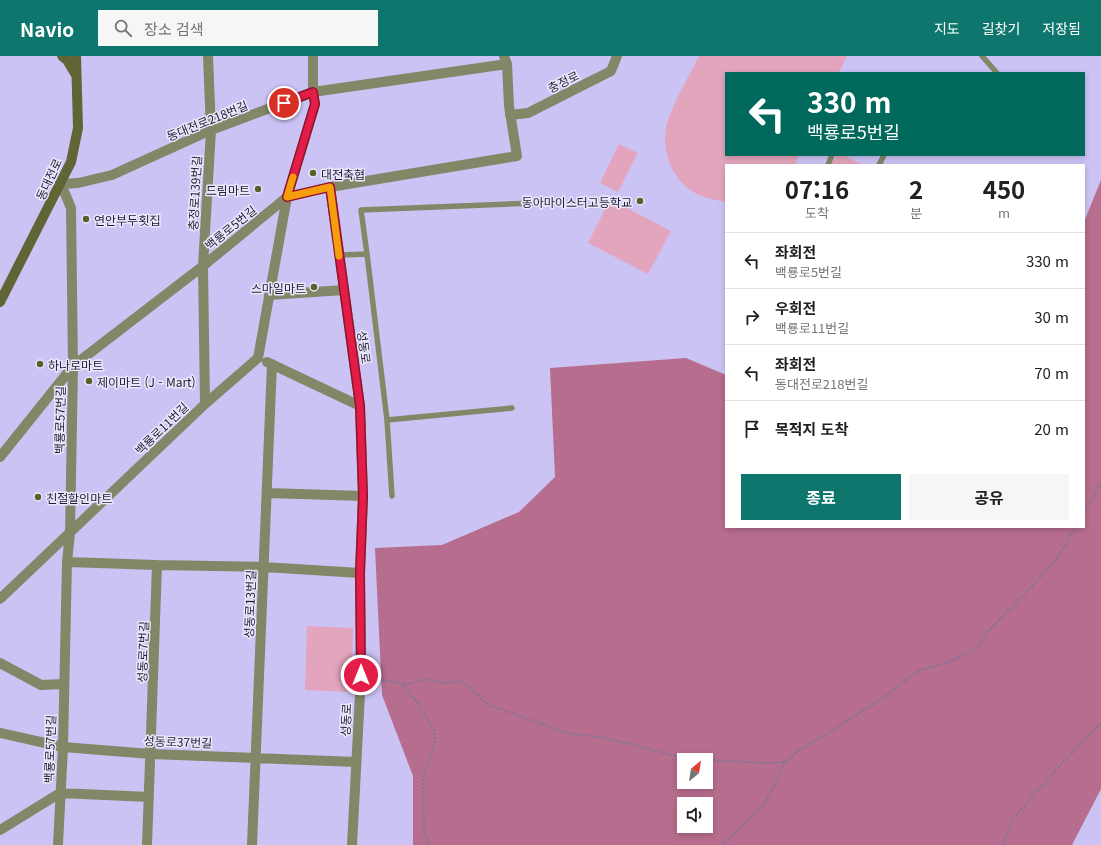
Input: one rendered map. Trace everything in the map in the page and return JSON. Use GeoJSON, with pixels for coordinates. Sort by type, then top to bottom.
{"type":"FeatureCollection","features":[{"type":"Feature","properties":{"kind":"main road"},"geometry":{"type":"LineString","coordinates":[[62,56],[67,60],[78,78]]}},
{"type":"Feature","properties":{"kind":"main road","name":"동대전로"},"geometry":{"type":"LineString","coordinates":[[0,302],[71,162],[78,128],[78,78],[76,56]]}},
{"type":"Feature","properties":{"kind":"street","name":"충정로139번길"},"geometry":{"type":"LineString","coordinates":[[205,404],[203,266],[211,130],[208,56]]}},
{"type":"Feature","properties":{"kind":"street"},"geometry":{"type":"LineString","coordinates":[[313,56],[313,92],[315,104],[287,197],[258,358],[360,406]]}},
{"type":"Feature","properties":{"kind":"street","name":"충정로"},"geometry":{"type":"LineString","coordinates":[[510,115],[528,113],[612,71],[617,56]]}},
{"type":"Feature","properties":{"kind":"street","name":"동대전로218번길"},"geometry":{"type":"LineString","coordinates":[[61,184],[78,183],[112,175],[211,130],[313,92],[505,60]]}},
{"type":"Feature","properties":{"kind":"street","name":"백룡로5번길"},"geometry":{"type":"LineString","coordinates":[[0,457],[73,366],[203,266],[287,197],[330,187],[517,156],[510,115],[505,60]]}},
{"type":"Feature","properties":{"kind":"street","name":"백룡로57번길"},"geometry":{"type":"LineString","coordinates":[[58,845],[63,748],[67,562],[70,533],[73,366],[71,208],[61,184]]}},
{"type":"Feature","properties":{"kind":"street","name":"성동로"},"geometry":{"type":"LineString","coordinates":[[330,187],[360,406],[363,496],[360,573],[361,677],[352,845]]}},
{"type":"Feature","properties":{"kind":"street"},"geometry":{"type":"LineString","coordinates":[[269,295],[344,290]]}},
{"type":"Feature","properties":{"kind":"street","name":"백룡로11번길"},"geometry":{"type":"LineString","coordinates":[[0,599],[205,404],[258,358]]}},
{"type":"Feature","properties":{"kind":"street","name":"성동로13번길"},"geometry":{"type":"LineString","coordinates":[[252,845],[272,364]]}},
{"type":"Feature","properties":{"kind":"street"},"geometry":{"type":"LineString","coordinates":[[267,493],[363,496]]}},
{"type":"Feature","properties":{"kind":"street"},"geometry":{"type":"LineString","coordinates":[[67,562],[264,567],[360,573]]}},
{"type":"Feature","properties":{"kind":"street","name":"성동로7번길"},"geometry":{"type":"LineString","coordinates":[[147,845],[157,565]]}},
{"type":"Feature","properties":{"kind":"street"},"geometry":{"type":"LineString","coordinates":[[0,663],[41,685],[64,684]]}},
{"type":"Feature","properties":{"kind":"street","name":"성동로37번길"},"geometry":{"type":"LineString","coordinates":[[0,733],[63,748],[151,754],[356,762]]}},
{"type":"Feature","properties":{"kind":"street"},"geometry":{"type":"LineString","coordinates":[[0,830],[60,793]]}},
{"type":"Feature","properties":{"kind":"street","name":"백룡로57번길"},"geometry":{"type":"LineString","coordinates":[[60,793],[149,797]]}},
{"type":"Feature","properties":{"kind":"lane"},"geometry":{"type":"LineString","coordinates":[[982,56],[995,72]]}},
{"type":"Feature","properties":{"kind":"lane"},"geometry":{"type":"LineString","coordinates":[[392,496],[387,420],[361,210],[533,203]]}},
{"type":"Feature","properties":{"kind":"lane"},"geometry":{"type":"LineString","coordinates":[[339,255],[367,254]]}},
{"type":"Feature","properties":{"kind":"lane"},"geometry":{"type":"LineString","coordinates":[[387,420],[512,408]]}},
{"type":"Feature","properties":{"kind":"path"},"geometry":{"type":"LineString","coordinates":[[1085,510],[1101,484]]}},
{"type":"Feature","properties":{"kind":"path"},"geometry":{"type":"LineString","coordinates":[[722,845],[764,804],[774,786],[784,762],[801,749],[834,730],[883,698],[918,671],[954,660],[978,648],[989,630],[1018,602],[1057,559],[1074,528]]}},
{"type":"Feature","properties":{"kind":"path"},"geometry":{"type":"LineString","coordinates":[[361,677],[396,682],[404,685],[434,730],[435,740],[423,779],[424,831],[430,845]]}},
{"type":"Feature","properties":{"kind":"path"},"geometry":{"type":"LineString","coordinates":[[404,685],[426,679],[444,683],[462,681],[488,705],[521,717],[571,734],[599,737],[672,756],[691,759],[767,764],[784,762]]}},
{"type":"Feature","properties":{"kind":"path"},"geometry":{"type":"LineString","coordinates":[[1003,845],[1012,820],[1054,772],[1101,723]]}},
{"type":"Feature","properties":{"kind":"shaded area"},"geometry":{"type":"Polygon","coordinates":[[[699,56],[847,56],[839,72],[725,72],[725,156],[799,156],[795,164],[725,164],[725,202],[699,195],[689,189],[674,172],[669,162],[665,140],[666,128],[679,94],[699,56]]]}},
{"type":"Feature","properties":{"kind":"shaded area"},"geometry":{"type":"Polygon","coordinates":[[[619,144],[638,153],[618,192],[600,183],[619,144]]]}},
{"type":"Feature","properties":{"kind":"shaded area"},"geometry":{"type":"Polygon","coordinates":[[[836,156],[846,156],[860,164],[832,164],[836,156]]]}},
{"type":"Feature","properties":{"kind":"shaded area"},"geometry":{"type":"Polygon","coordinates":[[[1101,180],[1101,789],[1072,845],[413,845],[413,776],[382,695],[375,548],[442,545],[519,512],[555,477],[550,368],[686,358],[725,375],[725,528],[1085,528],[1085,220],[1101,180]]]}},
{"type":"Feature","properties":{"kind":"shaded area"},"geometry":{"type":"Polygon","coordinates":[[[610,199],[671,231],[648,274],[588,243],[610,199]]]}},
{"type":"Feature","properties":{"kind":"shaded area"},"geometry":{"type":"Polygon","coordinates":[[[307,626],[353,628],[351,692],[305,690],[307,626]]]}},
{"type":"Feature","properties":{"kind":"slow traffic"},"geometry":{"type":"LineString","coordinates":[[293,177],[287,197],[330,187],[339,256]]}},
{"type":"Feature","properties":{"kind":"place","name":"대전축협"},"geometry":{"type":"Point","coordinates":[313,173]}},
{"type":"Feature","properties":{"kind":"place","name":"드림마트"},"geometry":{"type":"Point","coordinates":[258,189]}},
{"type":"Feature","properties":{"kind":"place","name":"동아마이스터고등학교"},"geometry":{"type":"Point","coordinates":[640,201]}},
{"type":"Feature","properties":{"kind":"place","name":"연안부두횟집"},"geometry":{"type":"Point","coordinates":[86,219]}},
{"type":"Feature","properties":{"kind":"place","name":"스마일마트"},"geometry":{"type":"Point","coordinates":[314,287]}},
{"type":"Feature","properties":{"kind":"place","name":"하나로마트"},"geometry":{"type":"Point","coordinates":[40,364]}},
{"type":"Feature","properties":{"kind":"place","name":"제이마트 (J - Mart)"},"geometry":{"type":"Point","coordinates":[89,381]}},
{"type":"Feature","properties":{"kind":"place","name":"친절할인마트"},"geometry":{"type":"Point","coordinates":[38,497]}},
{"type":"Feature","properties":{"kind":"route"},"geometry":{"type":"LineString","coordinates":[[284,103],[313,92],[315,104],[287,197],[330,187],[360,406],[363,496],[360,573],[361,675]]}}]}
